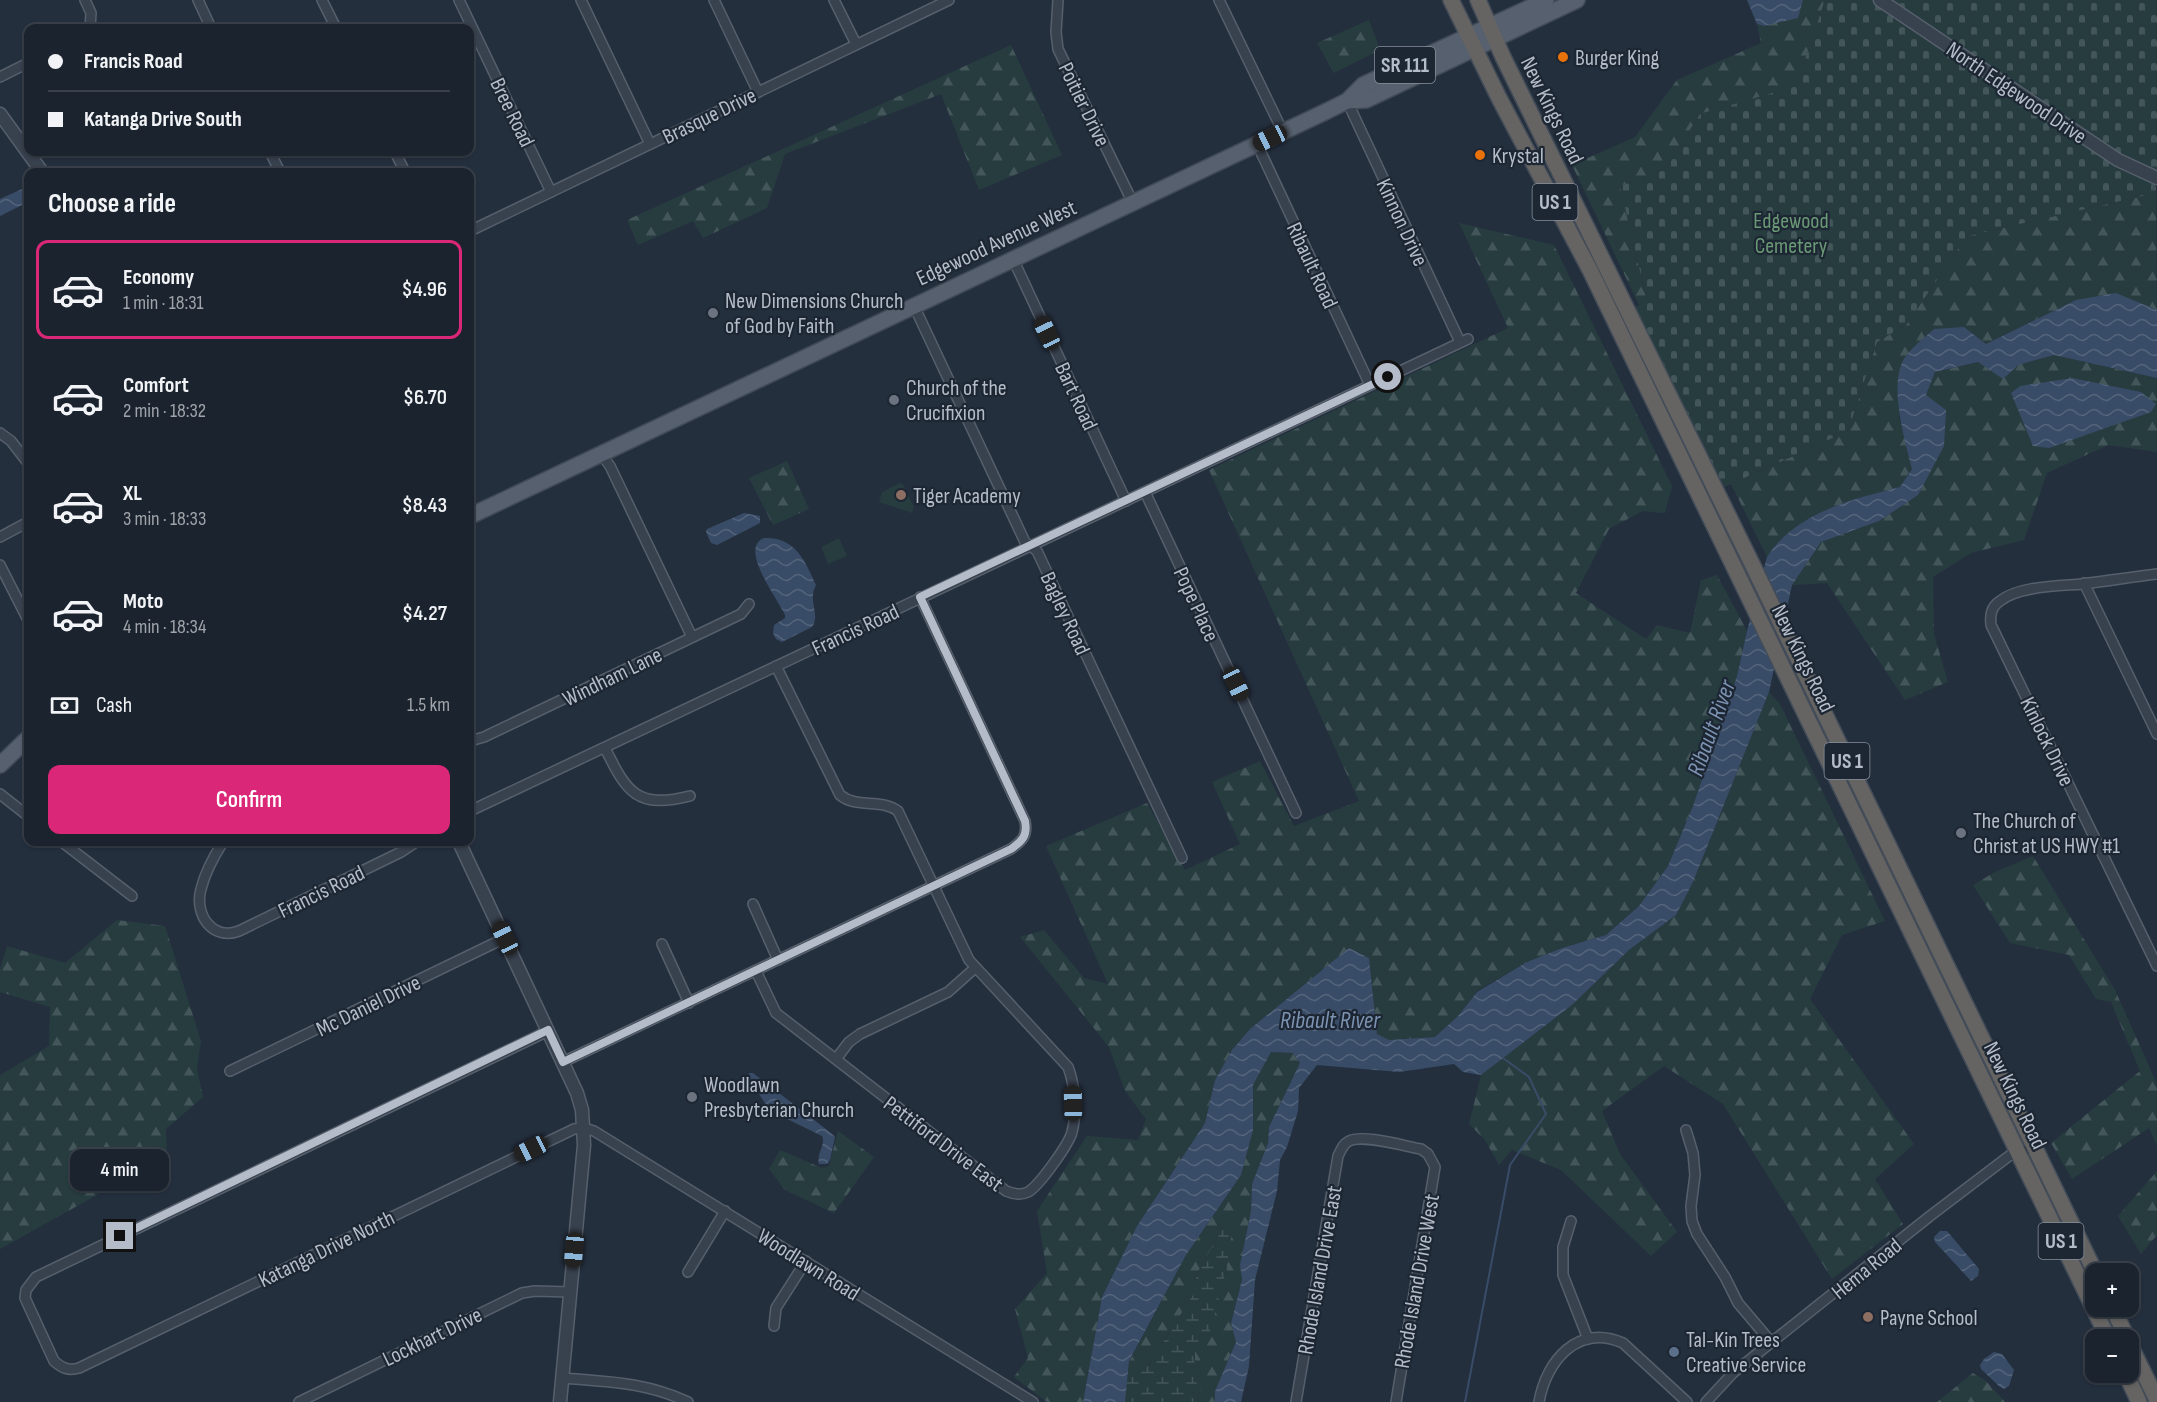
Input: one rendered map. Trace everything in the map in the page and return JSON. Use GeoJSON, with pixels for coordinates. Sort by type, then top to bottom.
{"type":"FeatureCollection","features":[{"type":"Feature","properties":{"kind":"highway","name":"New Kings Road"},"geometry":{"type":"LineString","coordinates":[[1451,0],[1590,270],[2104,1329]]}},
{"type":"Feature","properties":{"kind":"highway","name":"New Kings Road"},"geometry":{"type":"LineString","coordinates":[[1478,0],[1492,33],[2091,1263]]}},
{"type":"Feature","properties":{"kind":"highway"},"geometry":{"type":"LineString","coordinates":[[2139,1363],[2157,1400]]}},
{"type":"Feature","properties":{"kind":"highway"},"geometry":{"type":"LineString","coordinates":[[2130,1383],[2139,1402]]}},
{"type":"Feature","properties":{"kind":"main road","name":"SR 111"},"geometry":{"type":"LineString","coordinates":[[1492,33],[1546,0]]}},
{"type":"Feature","properties":{"kind":"main road","name":"SR 111"},"geometry":{"type":"LineString","coordinates":[[1471,42],[1577,0]]}},
{"type":"Feature","properties":{"kind":"main road","name":"Edgewood Avenue West"},"geometry":{"type":"LineString","coordinates":[[474,514],[1283,132],[1347,101],[1363,85],[1471,42]]}},
{"type":"Feature","properties":{"kind":"main road"},"geometry":{"type":"LineString","coordinates":[[0,765],[24,742]]}},
{"type":"Feature","properties":{"kind":"street"},"geometry":{"type":"LineString","coordinates":[[85,0],[91,13],[91,24]]}},
{"type":"Feature","properties":{"kind":"street"},"geometry":{"type":"LineString","coordinates":[[198,0],[209,24]]}},
{"type":"Feature","properties":{"kind":"street"},"geometry":{"type":"LineString","coordinates":[[322,0],[334,24]]}},
{"type":"Feature","properties":{"kind":"street","name":"Bree Road"},"geometry":{"type":"LineString","coordinates":[[459,0],[470,24]]}},
{"type":"Feature","properties":{"kind":"street"},"geometry":{"type":"LineString","coordinates":[[581,0],[650,144]]}},
{"type":"Feature","properties":{"kind":"street"},"geometry":{"type":"LineString","coordinates":[[714,0],[758,92]]}},
{"type":"Feature","properties":{"kind":"street"},"geometry":{"type":"LineString","coordinates":[[834,0],[856,44]]}},
{"type":"Feature","properties":{"kind":"street","name":"Brasque Drive"},"geometry":{"type":"LineString","coordinates":[[474,229],[949,0]]}},
{"type":"Feature","properties":{"kind":"street","name":"Poitier Drive"},"geometry":{"type":"LineString","coordinates":[[1058,0],[1056,32],[1058,49],[1133,202]]}},
{"type":"Feature","properties":{"kind":"street"},"geometry":{"type":"LineString","coordinates":[[1219,0],[1283,132]]}},
{"type":"Feature","properties":{"kind":"street","name":"North Edgewood Drive"},"geometry":{"type":"LineString","coordinates":[[1880,0],[2118,159],[2157,178]]}},
{"type":"Feature","properties":{"kind":"street","name":"Bree Road"},"geometry":{"type":"LineString","coordinates":[[474,31],[551,192]]}},
{"type":"Feature","properties":{"kind":"street"},"geometry":{"type":"LineString","coordinates":[[0,77],[24,65]]}},
{"type":"Feature","properties":{"kind":"street","name":"Kinnon Drive"},"geometry":{"type":"LineString","coordinates":[[1347,101],[1464,341]]}},
{"type":"Feature","properties":{"kind":"street"},"geometry":{"type":"LineString","coordinates":[[0,114],[24,147]]}},
{"type":"Feature","properties":{"kind":"street","name":"Ribault Road"},"geometry":{"type":"LineString","coordinates":[[1257,144],[1370,385]]}},
{"type":"Feature","properties":{"kind":"street","name":"Bart Road"},"geometry":{"type":"LineString","coordinates":[[1013,259],[1126,501]]}},
{"type":"Feature","properties":{"kind":"street","name":"Bagley Road"},"geometry":{"type":"LineString","coordinates":[[914,306],[1026,542],[1037,551],[1182,858]]}},
{"type":"Feature","properties":{"kind":"street","name":"Francis Road"},"geometry":{"type":"LineString","coordinates":[[474,809],[1464,341]]}},
{"type":"Feature","properties":{"kind":"street"},"geometry":{"type":"LineString","coordinates":[[0,433],[11,441],[24,458]]}},
{"type":"Feature","properties":{"kind":"street"},"geometry":{"type":"LineString","coordinates":[[1675,445],[1690,437]]}},
{"type":"Feature","properties":{"kind":"street"},"geometry":{"type":"LineString","coordinates":[[601,454],[610,466],[692,638]]}},
{"type":"Feature","properties":{"kind":"street","name":"Pope Place"},"geometry":{"type":"LineString","coordinates":[[1145,492],[1296,813]]}},
{"type":"Feature","properties":{"kind":"street"},"geometry":{"type":"LineString","coordinates":[[0,537],[24,524]]}},
{"type":"Feature","properties":{"kind":"street"},"geometry":{"type":"LineString","coordinates":[[0,565],[24,612]]}},
{"type":"Feature","properties":{"kind":"street"},"geometry":{"type":"LineString","coordinates":[[2157,574],[2084,583],[2157,734]]}},
{"type":"Feature","properties":{"kind":"street","name":"Kinlock Drive"},"geometry":{"type":"LineString","coordinates":[[2084,583],[2012,594],[2002,599],[1991,611],[1991,626],[2157,966]]}},
{"type":"Feature","properties":{"kind":"street"},"geometry":{"type":"LineString","coordinates":[[563,1062],[1011,849],[1023,840],[1026,835],[1025,821],[920,597]]}},
{"type":"Feature","properties":{"kind":"street","name":"Windham Lane"},"geometry":{"type":"LineString","coordinates":[[474,740],[741,614],[749,604]]}},
{"type":"Feature","properties":{"kind":"street","name":"Pettiford Drive East"},"geometry":{"type":"LineString","coordinates":[[756,971],[776,1013],[1006,1191],[1020,1195],[1033,1189],[1060,1154],[1072,1132],[1073,1121],[1073,1085],[1063,1058],[969,960],[898,811],[885,805],[853,802],[840,795],[776,666]]}},
{"type":"Feature","properties":{"kind":"street"},"geometry":{"type":"LineString","coordinates":[[605,748],[623,782],[639,796],[667,801],[690,796]]}},
{"type":"Feature","properties":{"kind":"street"},"geometry":{"type":"LineString","coordinates":[[0,794],[24,813]]}},
{"type":"Feature","properties":{"kind":"street"},"geometry":{"type":"LineString","coordinates":[[67,846],[132,896]]}},
{"type":"Feature","properties":{"kind":"street","name":"Francis Road"},"geometry":{"type":"LineString","coordinates":[[221,846],[201,887],[199,896],[202,912],[210,928],[223,934],[231,934],[249,926],[410,846]]}},
{"type":"Feature","properties":{"kind":"street"},"geometry":{"type":"LineString","coordinates":[[461,846],[577,1093],[584,1128],[560,1402]]}},
{"type":"Feature","properties":{"kind":"street"},"geometry":{"type":"LineString","coordinates":[[753,904],[778,960]]}},
{"type":"Feature","properties":{"kind":"street"},"geometry":{"type":"LineString","coordinates":[[1910,928],[1925,921]]}},
{"type":"Feature","properties":{"kind":"street","name":"Mc Daniel Drive"},"geometry":{"type":"LineString","coordinates":[[230,1071],[505,938]]}},
{"type":"Feature","properties":{"kind":"street"},"geometry":{"type":"LineString","coordinates":[[662,944],[689,1003]]}},
{"type":"Feature","properties":{"kind":"street"},"geometry":{"type":"LineString","coordinates":[[836,1059],[849,1042],[860,1034],[948,992],[975,968]]}},
{"type":"Feature","properties":{"kind":"street","name":"Katanga Drive North"},"geometry":{"type":"LineString","coordinates":[[548,1030],[36,1277],[26,1290],[27,1305],[54,1361],[60,1367],[79,1368],[574,1128],[584,1128]]}},
{"type":"Feature","properties":{"kind":"street","name":"Woodlawn Road"},"geometry":{"type":"LineString","coordinates":[[584,1128],[725,1211],[1033,1402]]}},
{"type":"Feature","properties":{"kind":"street"},"geometry":{"type":"LineString","coordinates":[[1686,1130],[1694,1153],[1695,1175],[1691,1206],[1692,1221],[1697,1234],[1725,1277],[1738,1303],[1772,1343]]}},
{"type":"Feature","properties":{"kind":"street","name":"Rhode Island Drive East"},"geometry":{"type":"LineString","coordinates":[[1296,1402],[1338,1156],[1343,1146],[1348,1142],[1362,1139],[1421,1149],[1433,1160]]}},
{"type":"Feature","properties":{"kind":"street","name":"Hema Road"},"geometry":{"type":"LineString","coordinates":[[1706,1402],[1733,1374],[1930,1216],[2009,1156],[2034,1147]]}},
{"type":"Feature","properties":{"kind":"street","name":"Rhode Island Drive West"},"geometry":{"type":"LineString","coordinates":[[1396,1402],[1435,1173],[1433,1160]]}},
{"type":"Feature","properties":{"kind":"street"},"geometry":{"type":"LineString","coordinates":[[688,1272],[725,1211]]}},
{"type":"Feature","properties":{"kind":"street"},"geometry":{"type":"LineString","coordinates":[[1571,1221],[1563,1247],[1563,1275],[1588,1339]]}},
{"type":"Feature","properties":{"kind":"street"},"geometry":{"type":"LineString","coordinates":[[774,1326],[776,1308],[806,1261]]}},
{"type":"Feature","properties":{"kind":"street","name":"Lockhart Drive"},"geometry":{"type":"LineString","coordinates":[[299,1402],[522,1293],[535,1290],[570,1292]]}},
{"type":"Feature","properties":{"kind":"street"},"geometry":{"type":"LineString","coordinates":[[1539,1402],[1544,1380],[1552,1365],[1576,1343],[1600,1337],[1623,1343],[1687,1402]]}},
{"type":"Feature","properties":{"kind":"street"},"geometry":{"type":"LineString","coordinates":[[562,1378],[639,1385],[664,1391],[688,1402]]}},
{"type":"Feature","properties":{"kind":"green space"},"geometry":{"type":"Polygon","coordinates":[[[1803,0],[1825,0],[1796,87],[1700,114],[1666,169],[1620,186],[1647,302],[1639,305],[1572,165],[1635,137],[1677,80],[1761,43],[1757,24],[1765,26],[1799,8],[1803,0]]]}},
{"type":"Feature","properties":{"kind":"green space","name":"Edgewood Cemetery"},"geometry":{"type":"Polygon","coordinates":[[[1825,0],[1873,0],[2131,172],[2156,182],[2151,194],[1967,236],[1906,325],[1877,342],[1848,431],[1720,489],[1633,308],[1647,301],[1620,186],[1666,169],[1700,114],[1796,86],[1825,0]]]}},
{"type":"Feature","properties":{"kind":"green space"},"geometry":{"type":"Polygon","coordinates":[[[1889,0],[2157,0],[2157,173],[2128,160],[1889,0]]]}},
{"type":"Feature","properties":{"kind":"green space"},"geometry":{"type":"Polygon","coordinates":[[[1369,20],[1380,50],[1334,73],[1317,43],[1369,20]]]}},
{"type":"Feature","properties":{"kind":"green space"},"geometry":{"type":"Polygon","coordinates":[[[1011,45],[1062,155],[979,190],[941,94],[785,154],[767,208],[703,238],[693,221],[638,245],[627,220],[1011,45]]]}},
{"type":"Feature","properties":{"kind":"green space"},"geometry":{"type":"Polygon","coordinates":[[[2156,182],[2157,310],[2076,300],[1986,344],[1964,327],[1899,416],[1912,468],[1900,487],[1826,510],[1793,529],[1767,557],[1731,484],[1848,431],[1877,342],[1906,325],[1967,236],[2151,194],[2156,182]]]}},
{"type":"Feature","properties":{"kind":"green space"},"geometry":{"type":"Polygon","coordinates":[[[1459,223],[1554,245],[1672,486],[1665,513],[1643,511],[1609,529],[1576,593],[1646,639],[1657,625],[1690,633],[1701,580],[1717,575],[1747,631],[1737,676],[1693,806],[1668,866],[1639,906],[1606,935],[1562,948],[1527,962],[1477,991],[1458,1016],[1435,1037],[1389,1040],[1377,1034],[1369,958],[1349,948],[1250,1029],[1232,1050],[1215,1080],[1205,1123],[1137,1226],[1102,1297],[1083,1402],[1047,1402],[1014,1377],[1028,1358],[1015,1309],[1047,1273],[1037,1211],[1087,1136],[1138,1140],[1146,1119],[1125,1091],[1109,1047],[1020,937],[1044,930],[1084,978],[1108,984],[1046,846],[1147,803],[1185,870],[1240,844],[1212,782],[1260,761],[1294,826],[1359,801],[1209,470],[1508,328],[1459,223]]]}},
{"type":"Feature","properties":{"kind":"green space"},"geometry":{"type":"Polygon","coordinates":[[[2054,355],[2157,378],[2157,452],[2108,445],[2047,473],[2024,540],[1971,553],[1933,577],[1934,634],[1948,682],[1905,700],[1827,583],[1792,585],[1821,542],[1879,521],[1918,495],[1926,395],[1935,372],[1979,362],[2003,378],[2018,365],[2054,355]]]}},
{"type":"Feature","properties":{"kind":"green space"},"geometry":{"type":"Polygon","coordinates":[[[787,461],[809,509],[773,525],[749,478],[787,461]]]}},
{"type":"Feature","properties":{"kind":"green space"},"geometry":{"type":"Polygon","coordinates":[[[900,483],[914,507],[912,513],[879,502],[882,492],[900,483]]]}},
{"type":"Feature","properties":{"kind":"green space"},"geometry":{"type":"Polygon","coordinates":[[[839,538],[847,556],[828,564],[821,547],[839,538]]]}},
{"type":"Feature","properties":{"kind":"green space"},"geometry":{"type":"Polygon","coordinates":[[[1769,692],[1780,704],[1885,921],[1842,935],[1810,999],[1914,1144],[1875,1179],[1903,1224],[1832,1279],[1723,1104],[1664,1066],[1602,1111],[1620,1154],[1677,1232],[1651,1256],[1561,1170],[1512,1150],[1499,1165],[1485,1140],[1469,1124],[1481,1075],[1572,1005],[1629,950],[1676,915],[1693,882],[1769,692]]]}},
{"type":"Feature","properties":{"kind":"green space"},"geometry":{"type":"Polygon","coordinates":[[[2033,856],[2115,990],[2157,1084],[2157,1146],[2149,1128],[2072,1179],[2051,1143],[2140,1071],[2111,1002],[2096,999],[2069,955],[2010,943],[1973,885],[1995,872],[2033,856]]]}},
{"type":"Feature","properties":{"kind":"green space"},"geometry":{"type":"Polygon","coordinates":[[[117,920],[165,926],[201,1041],[197,1069],[203,1097],[166,1129],[167,1156],[0,1249],[0,1075],[49,1046],[50,1007],[0,992],[0,969],[7,946],[65,963],[117,920]]]}},
{"type":"Feature","properties":{"kind":"green space"},"geometry":{"type":"Polygon","coordinates":[[[1271,1052],[1293,1053],[1300,1063],[1269,1127],[1268,1143],[1252,1184],[1251,1211],[1240,1265],[1242,1280],[1231,1322],[1236,1342],[1215,1391],[1215,1402],[1198,1402],[1200,1389],[1194,1378],[1195,1348],[1207,1342],[1226,1272],[1232,1226],[1224,1226],[1197,1274],[1193,1295],[1150,1363],[1127,1380],[1129,1362],[1186,1255],[1241,1175],[1253,1130],[1253,1085],[1271,1052]]]}},
{"type":"Feature","properties":{"kind":"green space"},"geometry":{"type":"Polygon","coordinates":[[[838,1131],[874,1157],[834,1213],[785,1190],[769,1169],[780,1150],[822,1168],[829,1166],[838,1131]]]}},
{"type":"Feature","properties":{"kind":"green space"},"geometry":{"type":"Polygon","coordinates":[[[2157,1171],[2157,1235],[2141,1254],[2118,1216],[2157,1171]]]}},
{"type":"Feature","properties":{"kind":"green space"},"geometry":{"type":"Polygon","coordinates":[[[1224,1226],[1233,1226],[1226,1272],[1207,1343],[1195,1348],[1194,1378],[1200,1389],[1198,1402],[1125,1402],[1127,1380],[1150,1363],[1193,1295],[1197,1274],[1224,1226]]]}},
{"type":"Feature","properties":{"kind":"green space"},"geometry":{"type":"Polygon","coordinates":[[[1973,1373],[1985,1380],[2005,1402],[1937,1402],[1973,1373]]]}},
{"type":"Feature","properties":{"kind":"water"},"geometry":{"type":"Polygon","coordinates":[[[1747,0],[1803,0],[1798,18],[1764,26],[1757,24],[1747,0]]]}},
{"type":"Feature","properties":{"kind":"water"},"geometry":{"type":"Polygon","coordinates":[[[24,189],[24,204],[0,216],[0,199],[24,189]]]}},
{"type":"Feature","properties":{"kind":"water","name":"Ribault River"},"geometry":{"type":"Polygon","coordinates":[[[2116,293],[2157,310],[2157,378],[2054,355],[2018,365],[2003,379],[1978,362],[1935,372],[1926,395],[1946,410],[1944,446],[1918,495],[1879,521],[1821,542],[1792,585],[1769,692],[1693,882],[1676,915],[1629,950],[1572,1005],[1481,1075],[1463,1072],[1454,1064],[1399,1072],[1317,1065],[1299,1088],[1298,1111],[1287,1147],[1280,1160],[1277,1191],[1255,1280],[1249,1366],[1241,1402],[1215,1402],[1215,1391],[1236,1342],[1231,1323],[1242,1280],[1240,1265],[1251,1211],[1252,1184],[1268,1143],[1269,1127],[1300,1063],[1293,1053],[1271,1052],[1253,1085],[1253,1130],[1241,1175],[1186,1255],[1129,1361],[1125,1402],[1083,1402],[1102,1297],[1137,1226],[1205,1123],[1215,1080],[1232,1050],[1250,1029],[1349,948],[1369,958],[1377,1034],[1389,1040],[1435,1037],[1458,1016],[1477,992],[1527,962],[1562,948],[1606,935],[1639,906],[1668,866],[1693,806],[1737,676],[1767,557],[1793,529],[1809,519],[1844,503],[1900,487],[1912,469],[1898,401],[1899,374],[1907,354],[1934,329],[1964,327],[1986,344],[2076,300],[2116,293]]]}},
{"type":"Feature","properties":{"kind":"water"},"geometry":{"type":"Polygon","coordinates":[[[2072,378],[2141,392],[2156,404],[2151,412],[2049,448],[2033,446],[2011,393],[2020,386],[2072,378]]]}},
{"type":"Feature","properties":{"kind":"water"},"geometry":{"type":"Polygon","coordinates":[[[744,513],[760,516],[760,523],[717,545],[711,543],[707,529],[744,513]]]}},
{"type":"Feature","properties":{"kind":"water"},"geometry":{"type":"Polygon","coordinates":[[[764,538],[775,539],[792,546],[808,567],[816,585],[813,597],[815,617],[812,627],[782,642],[776,639],[773,633],[774,625],[785,618],[785,615],[762,574],[755,552],[757,544],[764,538]]]}},
{"type":"Feature","properties":{"kind":"water"},"geometry":{"type":"Polygon","coordinates":[[[749,1073],[753,1073],[835,1137],[827,1164],[819,1164],[822,1136],[775,1113],[766,1105],[749,1078],[749,1073]]]}},
{"type":"Feature","properties":{"kind":"water"},"geometry":{"type":"Polygon","coordinates":[[[1940,1231],[1947,1231],[1979,1269],[1978,1276],[1971,1281],[1935,1242],[1934,1237],[1940,1231]]]}},
{"type":"Feature","properties":{"kind":"water"},"geometry":{"type":"Polygon","coordinates":[[[1994,1352],[2002,1354],[2014,1370],[2009,1386],[2004,1389],[1981,1369],[1980,1365],[1984,1359],[1994,1352]]]}},
{"type":"Feature","properties":{"kind":"waterway"},"geometry":{"type":"LineString","coordinates":[[1465,1402],[1510,1165],[1546,1114],[1529,1077],[1503,1058]]}},
{"type":"Feature","properties":{"kind":"place","name":"Burger King"},"geometry":{"type":"Point","coordinates":[1563,57]}},
{"type":"Feature","properties":{"kind":"place","name":"Krystal"},"geometry":{"type":"Point","coordinates":[1480,155]}},
{"type":"Feature","properties":{"kind":"place","name":"New Dimensions Church of God by Faith"},"geometry":{"type":"Point","coordinates":[713,313]}},
{"type":"Feature","properties":{"kind":"place","name":"Church of the Crucifixion"},"geometry":{"type":"Point","coordinates":[894,400]}},
{"type":"Feature","properties":{"kind":"place","name":"Tiger Academy"},"geometry":{"type":"Point","coordinates":[901,495]}},
{"type":"Feature","properties":{"kind":"place","name":"The Church of Christ at US HWY #1"},"geometry":{"type":"Point","coordinates":[1961,833]}},
{"type":"Feature","properties":{"kind":"place","name":"Woodlawn Presbyterian Church"},"geometry":{"type":"Point","coordinates":[692,1097]}},
{"type":"Feature","properties":{"kind":"place","name":"Payne School"},"geometry":{"type":"Point","coordinates":[1868,1317]}},
{"type":"Feature","properties":{"kind":"place","name":"Tal-Kin Trees Creative Service"},"geometry":{"type":"Point","coordinates":[1674,1352]}},
{"type":"Feature","properties":{"kind":"route"},"geometry":{"type":"LineString","coordinates":[[120,1236],[548,1030],[563,1062],[1011,849],[1026,835],[1025,821],[920,597],[1388,377]]}}]}
